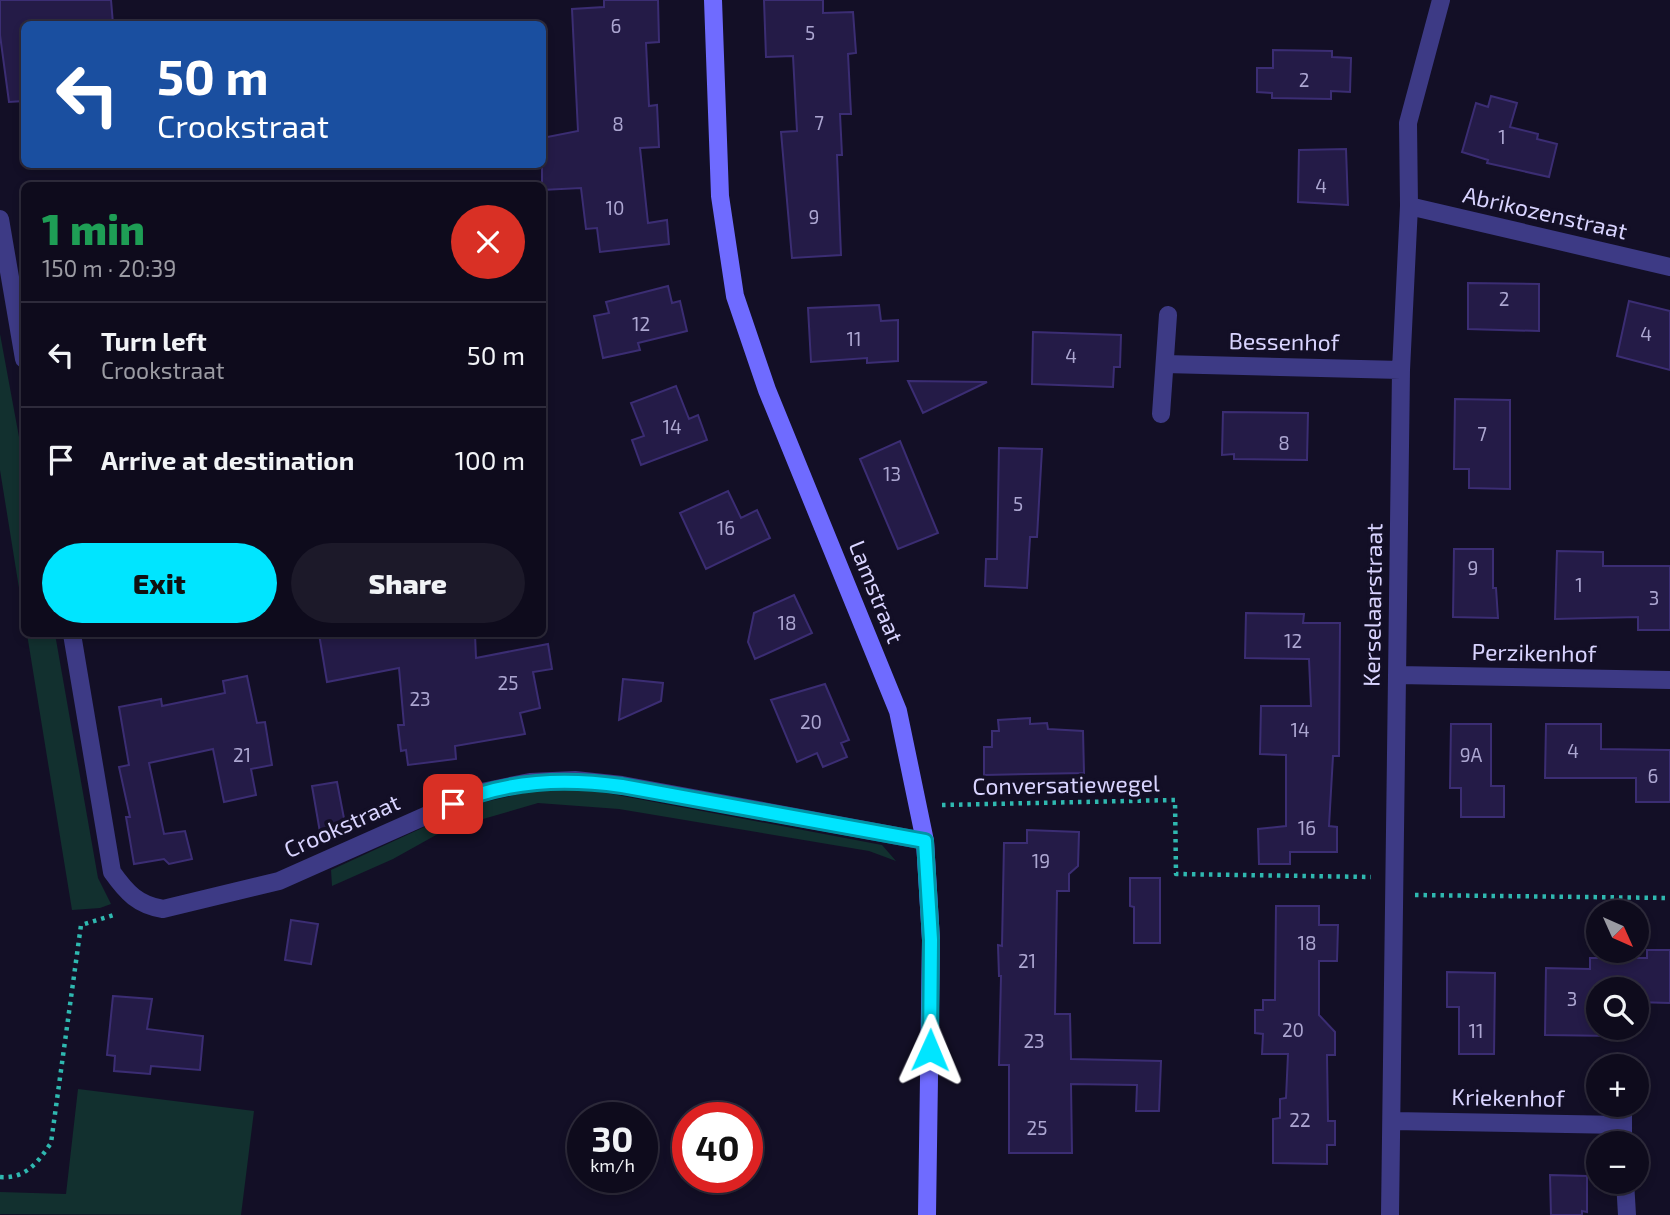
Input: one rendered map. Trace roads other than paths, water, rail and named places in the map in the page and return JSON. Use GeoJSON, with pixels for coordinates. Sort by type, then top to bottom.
{"type":"FeatureCollection","features":[{"type":"Feature","properties":{"kind":"street","name":"Lamstraat"},"geometry":{"type":"LineString","coordinates":[[713,0],[720,196],[735,296],[767,390],[898,711],[919,805],[925,841],[931,940],[927,1215]]}},
{"type":"Feature","properties":{"kind":"street","name":"Kerselaarstraat"},"geometry":{"type":"LineString","coordinates":[[1390,1215],[1401,370],[1409,206],[1408,123],[1441,0]]}},
{"type":"Feature","properties":{"kind":"street","name":"Abrikozenstraat"},"geometry":{"type":"LineString","coordinates":[[1409,206],[1670,267]]}},
{"type":"Feature","properties":{"kind":"street"},"geometry":{"type":"LineString","coordinates":[[0,219],[21,342]]}},
{"type":"Feature","properties":{"kind":"street"},"geometry":{"type":"LineString","coordinates":[[1161,414],[1167,315]]}},
{"type":"Feature","properties":{"kind":"street","name":"Bessenhof"},"geometry":{"type":"LineString","coordinates":[[1165,364],[1401,370]]}},
{"type":"Feature","properties":{"kind":"street","name":"Crookstraat"},"geometry":{"type":"LineString","coordinates":[[73,637],[112,872],[127,893],[145,906],[163,909],[187,905],[279,881],[477,793],[530,782],[575,780],[622,786],[925,841]]}},
{"type":"Feature","properties":{"kind":"street","name":"Perzikenhof"},"geometry":{"type":"LineString","coordinates":[[1397,676],[1670,680]]}},
{"type":"Feature","properties":{"kind":"street","name":"Kriekenhof"},"geometry":{"type":"LineString","coordinates":[[1392,1121],[1586,1132]]}},
{"type":"Feature","properties":{"kind":"street"},"geometry":{"type":"LineString","coordinates":[[1626,1194],[1627,1215]]}}]}
